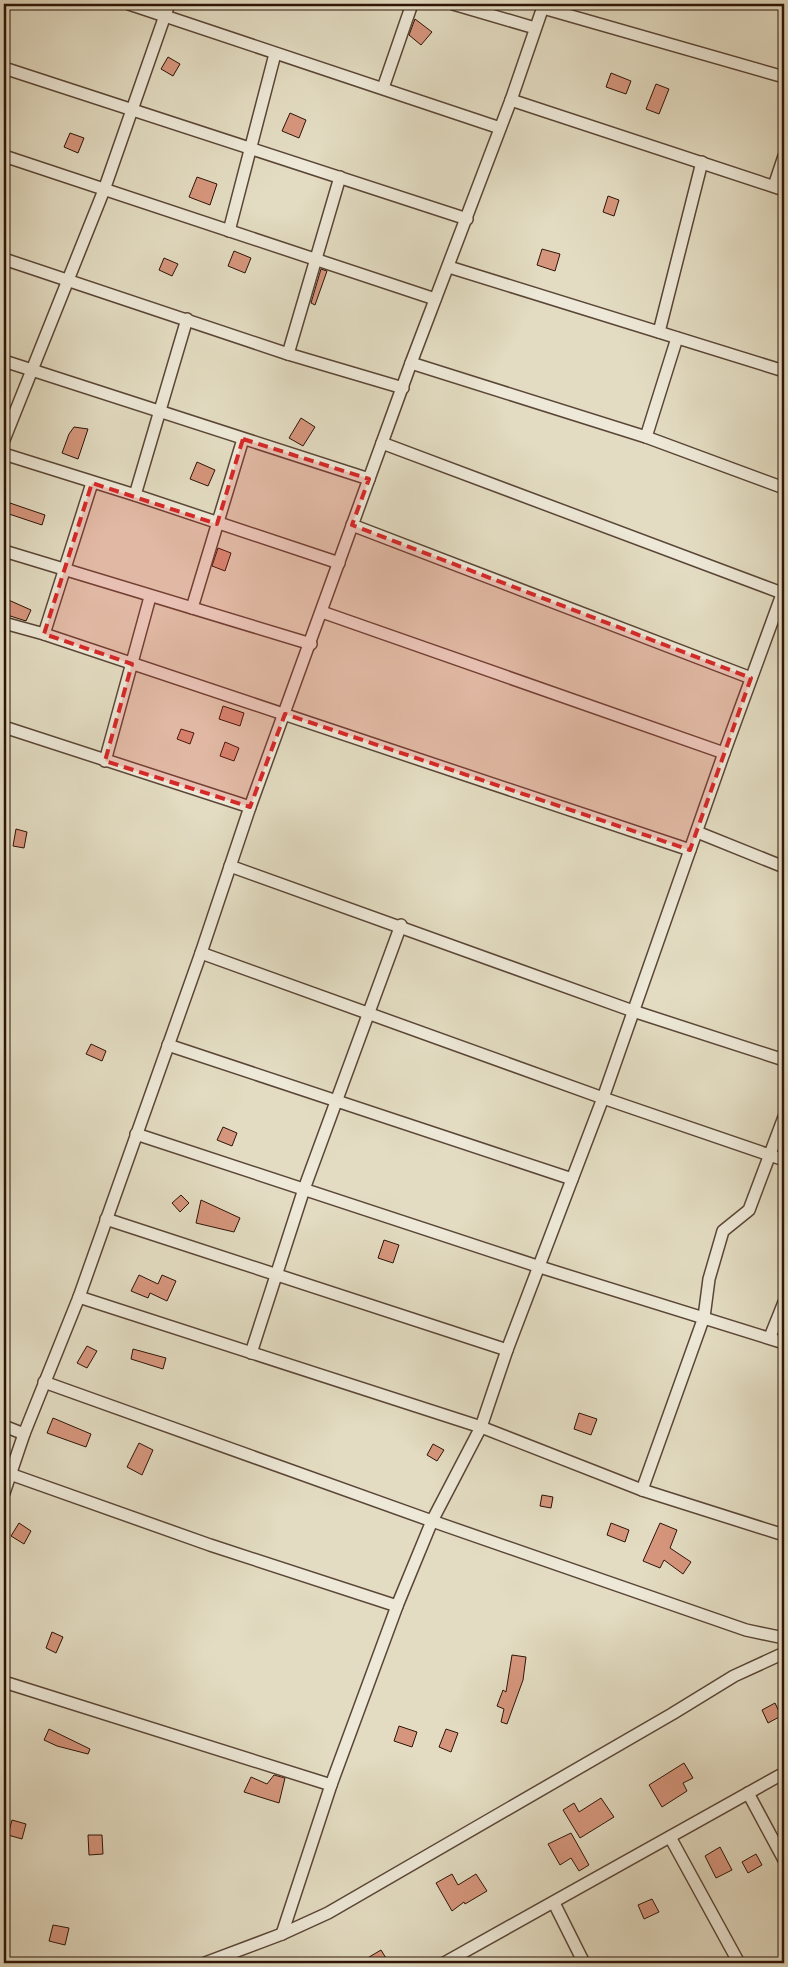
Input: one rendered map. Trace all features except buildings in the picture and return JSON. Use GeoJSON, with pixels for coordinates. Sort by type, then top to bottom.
{"type":"FeatureCollection","features":[{"type":"Feature","properties":{"kind":"street"},"geometry":{"type":"LineString","coordinates":[[129,4],[500,128]]}},
{"type":"Feature","properties":{"kind":"street"},"geometry":{"type":"LineString","coordinates":[[4,440],[104,190],[169,4]]}},
{"type":"Feature","properties":{"kind":"street"},"geometry":{"type":"LineString","coordinates":[[384,88],[412,4]]}},
{"type":"Feature","properties":{"kind":"street"},"geometry":{"type":"LineString","coordinates":[[453,4],[535,28]]}},
{"type":"Feature","properties":{"kind":"street"},"geometry":{"type":"LineString","coordinates":[[4,1493],[24,1434],[79,1297],[201,953],[250,807],[311,644],[411,363],[512,100],[544,6],[784,77]]}},
{"type":"Feature","properties":{"kind":"street"},"geometry":{"type":"LineString","coordinates":[[229,231],[275,54]]}},
{"type":"Feature","properties":{"kind":"street"},"geometry":{"type":"LineString","coordinates":[[4,68],[467,219]]}},
{"type":"Feature","properties":{"kind":"street"},"geometry":{"type":"LineString","coordinates":[[512,100],[779,188],[784,156]]}},
{"type":"Feature","properties":{"kind":"street"},"geometry":{"type":"LineString","coordinates":[[4,156],[435,299]]}},
{"type":"Feature","properties":{"kind":"street"},"geometry":{"type":"LineString","coordinates":[[658,332],[702,162]]}},
{"type":"Feature","properties":{"kind":"street"},"geometry":{"type":"LineString","coordinates":[[288,354],[340,177]]}},
{"type":"Feature","properties":{"kind":"street"},"geometry":{"type":"LineString","coordinates":[[4,259],[288,354],[403,388]]}},
{"type":"Feature","properties":{"kind":"street"},"geometry":{"type":"LineString","coordinates":[[449,267],[784,371]]}},
{"type":"Feature","properties":{"kind":"street"},"geometry":{"type":"LineString","coordinates":[[135,495],[187,319]]}},
{"type":"Feature","properties":{"kind":"street"},"geometry":{"type":"LineString","coordinates":[[646,437],[677,338]]}},
{"type":"Feature","properties":{"kind":"street"},"geometry":{"type":"LineString","coordinates":[[4,361],[369,479]]}},
{"type":"Feature","properties":{"kind":"street"},"geometry":{"type":"LineString","coordinates":[[411,363],[646,437],[784,488]]}},
{"type":"Feature","properties":{"kind":"street"},"geometry":{"type":"LineString","coordinates":[[192,608],[243,439]]}},
{"type":"Feature","properties":{"kind":"street"},"geometry":{"type":"LineString","coordinates":[[282,1934],[331,1785],[397,1606],[432,1521],[480,1427],[507,1350],[603,1098],[783,591],[382,444]]}},
{"type":"Feature","properties":{"kind":"street"},"geometry":{"type":"LineString","coordinates":[[4,454],[135,495],[217,524],[339,563]]}},
{"type":"Feature","properties":{"kind":"street"},"geometry":{"type":"LineString","coordinates":[[44,634],[92,483]]}},
{"type":"Feature","properties":{"kind":"street"},"geometry":{"type":"LineString","coordinates":[[352,525],[751,678]]}},
{"type":"Feature","properties":{"kind":"street"},"geometry":{"type":"LineString","coordinates":[[4,551],[150,597],[311,644]]}},
{"type":"Feature","properties":{"kind":"street"},"geometry":{"type":"LineString","coordinates":[[105,761],[150,597]]}},
{"type":"Feature","properties":{"kind":"street"},"geometry":{"type":"LineString","coordinates":[[322,612],[724,753]]}},
{"type":"Feature","properties":{"kind":"street"},"geometry":{"type":"LineString","coordinates":[[4,624],[44,634],[690,850]]}},
{"type":"Feature","properties":{"kind":"street"},"geometry":{"type":"LineString","coordinates":[[4,727],[250,807]]}},
{"type":"Feature","properties":{"kind":"street"},"geometry":{"type":"LineString","coordinates":[[697,832],[784,867]]}},
{"type":"Feature","properties":{"kind":"street"},"geometry":{"type":"LineString","coordinates":[[230,866],[401,925],[633,1011],[784,1060]]}},
{"type":"Feature","properties":{"kind":"street"},"geometry":{"type":"LineString","coordinates":[[250,1353],[304,1189],[401,925]]}},
{"type":"Feature","properties":{"kind":"street"},"geometry":{"type":"LineString","coordinates":[[201,953],[603,1098],[784,1160]]}},
{"type":"Feature","properties":{"kind":"street"},"geometry":{"type":"LineString","coordinates":[[168,1045],[572,1179]]}},
{"type":"Feature","properties":{"kind":"street"},"geometry":{"type":"LineString","coordinates":[[642,1490],[704,1317],[709,1279],[723,1231],[749,1210],[768,1155],[784,1117]]}},
{"type":"Feature","properties":{"kind":"street"},"geometry":{"type":"LineString","coordinates":[[136,1134],[540,1266],[784,1342]]}},
{"type":"Feature","properties":{"kind":"street"},"geometry":{"type":"LineString","coordinates":[[106,1219],[507,1350]]}},
{"type":"Feature","properties":{"kind":"street"},"geometry":{"type":"LineString","coordinates":[[79,1297],[480,1427],[642,1490],[784,1535]]}},
{"type":"Feature","properties":{"kind":"street"},"geometry":{"type":"LineString","coordinates":[[770,1337],[784,1302]]}},
{"type":"Feature","properties":{"kind":"street"},"geometry":{"type":"LineString","coordinates":[[44,1382],[432,1521],[746,1630],[784,1638]]}},
{"type":"Feature","properties":{"kind":"street"},"geometry":{"type":"LineString","coordinates":[[4,1426],[24,1434]]}},
{"type":"Feature","properties":{"kind":"street"},"geometry":{"type":"LineString","coordinates":[[10,1474],[210,1545],[397,1606]]}},
{"type":"Feature","properties":{"kind":"street"},"geometry":{"type":"LineString","coordinates":[[206,1963],[282,1934],[336,1908],[672,1714],[734,1676],[784,1653]]}},
{"type":"Feature","properties":{"kind":"street"},"geometry":{"type":"LineString","coordinates":[[4,1682],[331,1785]]}},
{"type":"Feature","properties":{"kind":"street"},"geometry":{"type":"LineString","coordinates":[[444,1963],[465,1958],[554,1903],[784,1773]]}},
{"type":"Feature","properties":{"kind":"street"},"geometry":{"type":"LineString","coordinates":[[748,1793],[784,1860]]}},
{"type":"Feature","properties":{"kind":"street"},"geometry":{"type":"LineString","coordinates":[[670,1837],[739,1963]]}},
{"type":"Feature","properties":{"kind":"street"},"geometry":{"type":"LineString","coordinates":[[554,1903],[584,1963]]}},
{"type":"Feature","properties":{"kind":"highlighted area"},"geometry":{"type":"Polygon","coordinates":[[[243,439],[369,479],[352,525],[751,678],[690,850],[285,714],[250,807],[105,761],[132,664],[44,634],[92,483],[217,524],[243,439]]]}}]}
